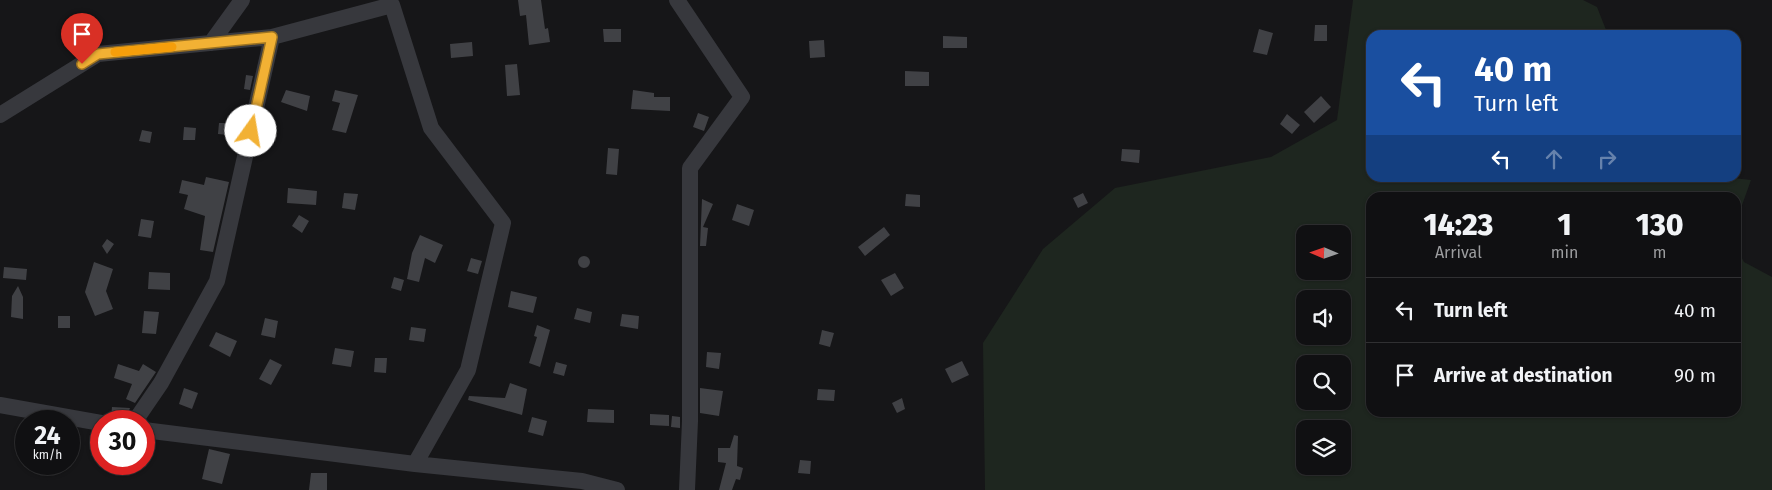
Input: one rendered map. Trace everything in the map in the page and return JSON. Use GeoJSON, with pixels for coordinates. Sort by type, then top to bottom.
{"type":"FeatureCollection","features":[{"type":"Feature","properties":{"kind":"street"},"geometry":{"type":"LineString","coordinates":[[211,43],[242,0]]}},
{"type":"Feature","properties":{"kind":"street"},"geometry":{"type":"LineString","coordinates":[[677,0],[742,97],[690,168],[690,412],[687,490]]}},
{"type":"Feature","properties":{"kind":"street"},"geometry":{"type":"LineString","coordinates":[[0,115],[98,54],[272,37],[400,2],[431,128],[503,223],[468,370],[415,464]]}},
{"type":"Feature","properties":{"kind":"street"},"geometry":{"type":"LineString","coordinates":[[142,410],[161,382],[217,281],[272,37]]}},
{"type":"Feature","properties":{"kind":"street"},"geometry":{"type":"LineString","coordinates":[[0,405],[90,421]]}},
{"type":"Feature","properties":{"kind":"street"},"geometry":{"type":"LineString","coordinates":[[155,431],[415,464],[582,481],[617,490]]}},
{"type":"Feature","properties":{"kind":"shaded area"},"geometry":{"type":"Polygon","coordinates":[[[1353,0],[1583,0],[1597,7],[1606,30],[1366,30],[1366,182],[1741,182],[1741,179],[1751,180],[1741,208],[1741,192],[1366,192],[1366,417],[1741,417],[1741,256],[1744,262],[1772,277],[1772,490],[985,490],[983,343],[1043,249],[1115,188],[1271,157],[1337,120],[1353,0]]]}},
{"type":"Feature","properties":{"kind":"building"},"geometry":{"type":"Polygon","coordinates":[[[518,0],[541,0],[545,29],[548,28],[550,42],[529,45],[526,15],[520,16],[518,0]]]}},
{"type":"Feature","properties":{"kind":"building"},"geometry":{"type":"Polygon","coordinates":[[[1315,25],[1327,25],[1327,41],[1314,41],[1315,25]]]}},
{"type":"Feature","properties":{"kind":"building"},"geometry":{"type":"Polygon","coordinates":[[[603,29],[621,29],[621,42],[604,42],[603,29]]]}},
{"type":"Feature","properties":{"kind":"building"},"geometry":{"type":"Polygon","coordinates":[[[1259,29],[1273,33],[1267,55],[1253,52],[1259,29]]]}},
{"type":"Feature","properties":{"kind":"building"},"geometry":{"type":"Polygon","coordinates":[[[943,36],[967,37],[967,48],[943,48],[943,36]]]}},
{"type":"Feature","properties":{"kind":"building"},"geometry":{"type":"Polygon","coordinates":[[[824,40],[825,57],[810,58],[809,41],[824,40]]]}},
{"type":"Feature","properties":{"kind":"building"},"geometry":{"type":"Polygon","coordinates":[[[472,42],[473,56],[451,58],[450,44],[472,42]]]}},
{"type":"Feature","properties":{"kind":"building"},"geometry":{"type":"Polygon","coordinates":[[[517,64],[520,95],[507,96],[505,65],[517,64]]]}},
{"type":"Feature","properties":{"kind":"building"},"geometry":{"type":"Polygon","coordinates":[[[905,71],[929,72],[929,86],[905,86],[905,71]]]}},
{"type":"Feature","properties":{"kind":"building"},"geometry":{"type":"Polygon","coordinates":[[[246,75],[253,76],[250,90],[244,89],[246,75]]]}},
{"type":"Feature","properties":{"kind":"building"},"geometry":{"type":"Polygon","coordinates":[[[286,90],[310,96],[307,111],[281,102],[286,90]]]}},
{"type":"Feature","properties":{"kind":"building"},"geometry":{"type":"Polygon","coordinates":[[[335,90],[358,95],[346,133],[332,130],[340,103],[332,101],[335,90]]]}},
{"type":"Feature","properties":{"kind":"building"},"geometry":{"type":"Polygon","coordinates":[[[633,90],[654,93],[654,97],[670,97],[670,111],[631,109],[633,90]]]}},
{"type":"Feature","properties":{"kind":"building"},"geometry":{"type":"Polygon","coordinates":[[[1321,96],[1331,107],[1314,123],[1304,112],[1321,96]]]}},
{"type":"Feature","properties":{"kind":"building"},"geometry":{"type":"Polygon","coordinates":[[[698,113],[709,117],[704,131],[693,127],[698,113]]]}},
{"type":"Feature","properties":{"kind":"building"},"geometry":{"type":"Polygon","coordinates":[[[1287,114],[1300,125],[1292,134],[1280,124],[1287,114]]]}},
{"type":"Feature","properties":{"kind":"building"},"geometry":{"type":"Polygon","coordinates":[[[227,118],[240,119],[239,124],[242,125],[239,136],[218,134],[219,123],[226,123],[227,118]]]}},
{"type":"Feature","properties":{"kind":"building"},"geometry":{"type":"Polygon","coordinates":[[[184,127],[196,128],[195,140],[183,140],[184,127]]]}},
{"type":"Feature","properties":{"kind":"building"},"geometry":{"type":"Polygon","coordinates":[[[142,130],[152,132],[150,143],[139,141],[142,130]]]}},
{"type":"Feature","properties":{"kind":"building"},"geometry":{"type":"Polygon","coordinates":[[[608,148],[619,149],[617,175],[606,174],[608,148]]]}},
{"type":"Feature","properties":{"kind":"building"},"geometry":{"type":"Polygon","coordinates":[[[1122,149],[1140,150],[1139,163],[1121,161],[1122,149]]]}},
{"type":"Feature","properties":{"kind":"building"},"geometry":{"type":"Polygon","coordinates":[[[206,177],[229,182],[213,252],[200,250],[205,216],[184,209],[188,195],[179,193],[182,180],[204,185],[206,177]]]}},
{"type":"Feature","properties":{"kind":"building"},"geometry":{"type":"Polygon","coordinates":[[[288,188],[317,191],[316,205],[287,203],[288,188]]]}},
{"type":"Feature","properties":{"kind":"building"},"geometry":{"type":"Polygon","coordinates":[[[344,193],[358,194],[355,210],[342,208],[344,193]]]}},
{"type":"Feature","properties":{"kind":"building"},"geometry":{"type":"Polygon","coordinates":[[[1083,193],[1088,203],[1078,208],[1073,198],[1083,193]]]}},
{"type":"Feature","properties":{"kind":"building"},"geometry":{"type":"Polygon","coordinates":[[[906,194],[920,195],[920,207],[905,206],[906,194]]]}},
{"type":"Feature","properties":{"kind":"building"},"geometry":{"type":"Polygon","coordinates":[[[702,199],[713,204],[703,227],[708,228],[706,246],[700,246],[702,199]]]}},
{"type":"Feature","properties":{"kind":"building"},"geometry":{"type":"Polygon","coordinates":[[[737,204],[754,210],[749,226],[732,220],[737,204]]]}},
{"type":"Feature","properties":{"kind":"building"},"geometry":{"type":"Polygon","coordinates":[[[299,215],[309,221],[302,233],[292,226],[299,215]]]}},
{"type":"Feature","properties":{"kind":"building"},"geometry":{"type":"Polygon","coordinates":[[[141,219],[154,221],[151,238],[138,236],[141,219]]]}},
{"type":"Feature","properties":{"kind":"building"},"geometry":{"type":"Polygon","coordinates":[[[884,227],[890,235],[865,256],[858,247],[884,227]]]}},
{"type":"Feature","properties":{"kind":"building"},"geometry":{"type":"Polygon","coordinates":[[[420,235],[443,245],[435,263],[425,258],[419,282],[407,279],[412,253],[420,235]]]}},
{"type":"Feature","properties":{"kind":"building"},"geometry":{"type":"Polygon","coordinates":[[[107,239],[114,244],[107,254],[102,246],[107,239]]]}},
{"type":"Feature","properties":{"kind":"building"},"geometry":{"type":"Polygon","coordinates":[[[582,256],[586,256],[590,262],[586,268],[582,268],[578,264],[578,260],[582,256]]]}},
{"type":"Feature","properties":{"kind":"building"},"geometry":{"type":"Polygon","coordinates":[[[471,258],[482,261],[478,274],[467,271],[471,258]]]}},
{"type":"Feature","properties":{"kind":"building"},"geometry":{"type":"Polygon","coordinates":[[[94,262],[113,269],[106,291],[113,309],[95,316],[85,292],[94,262]]]}},
{"type":"Feature","properties":{"kind":"building"},"geometry":{"type":"Polygon","coordinates":[[[4,267],[27,269],[26,280],[3,278],[4,267]]]}},
{"type":"Feature","properties":{"kind":"building"},"geometry":{"type":"Polygon","coordinates":[[[149,272],[170,273],[170,290],[148,289],[149,272]]]}},
{"type":"Feature","properties":{"kind":"building"},"geometry":{"type":"Polygon","coordinates":[[[895,273],[904,288],[891,296],[881,280],[895,273]]]}},
{"type":"Feature","properties":{"kind":"building"},"geometry":{"type":"Polygon","coordinates":[[[394,277],[404,280],[401,291],[391,288],[394,277]]]}},
{"type":"Feature","properties":{"kind":"building"},"geometry":{"type":"Polygon","coordinates":[[[18,286],[23,297],[23,319],[11,317],[12,296],[18,286]]]}},
{"type":"Feature","properties":{"kind":"building"},"geometry":{"type":"Polygon","coordinates":[[[511,291],[537,297],[533,313],[508,307],[511,291]]]}},
{"type":"Feature","properties":{"kind":"building"},"geometry":{"type":"Polygon","coordinates":[[[577,308],[592,312],[590,323],[574,319],[577,308]]]}},
{"type":"Feature","properties":{"kind":"building"},"geometry":{"type":"Polygon","coordinates":[[[144,311],[159,312],[156,334],[142,333],[144,311]]]}},
{"type":"Feature","properties":{"kind":"building"},"geometry":{"type":"Polygon","coordinates":[[[622,314],[639,316],[638,329],[620,326],[622,314]]]}},
{"type":"Feature","properties":{"kind":"building"},"geometry":{"type":"Polygon","coordinates":[[[58,316],[70,316],[70,328],[58,328],[58,316]]]}},
{"type":"Feature","properties":{"kind":"building"},"geometry":{"type":"Polygon","coordinates":[[[265,318],[278,321],[275,338],[261,335],[265,318]]]}},
{"type":"Feature","properties":{"kind":"building"},"geometry":{"type":"Polygon","coordinates":[[[537,325],[550,330],[540,367],[529,363],[537,337],[534,336],[537,325]]]}},
{"type":"Feature","properties":{"kind":"building"},"geometry":{"type":"Polygon","coordinates":[[[411,327],[426,329],[424,342],[409,340],[411,327]]]}},
{"type":"Feature","properties":{"kind":"building"},"geometry":{"type":"Polygon","coordinates":[[[822,330],[834,333],[830,347],[819,344],[822,330]]]}},
{"type":"Feature","properties":{"kind":"building"},"geometry":{"type":"Polygon","coordinates":[[[216,332],[237,341],[230,357],[209,346],[216,332]]]}},
{"type":"Feature","properties":{"kind":"building"},"geometry":{"type":"Polygon","coordinates":[[[335,348],[354,351],[351,367],[332,364],[335,348]]]}},
{"type":"Feature","properties":{"kind":"building"},"geometry":{"type":"Polygon","coordinates":[[[707,352],[721,353],[719,369],[706,367],[707,352]]]}},
{"type":"Feature","properties":{"kind":"building"},"geometry":{"type":"Polygon","coordinates":[[[375,358],[387,358],[386,373],[374,372],[375,358]]]}},
{"type":"Feature","properties":{"kind":"building"},"geometry":{"type":"Polygon","coordinates":[[[270,359],[282,365],[271,385],[259,379],[270,359]]]}},
{"type":"Feature","properties":{"kind":"building"},"geometry":{"type":"Polygon","coordinates":[[[962,361],[969,375],[952,383],[945,369],[962,361]]]}},
{"type":"Feature","properties":{"kind":"building"},"geometry":{"type":"Polygon","coordinates":[[[556,362],[567,365],[564,376],[553,373],[556,362]]]}},
{"type":"Feature","properties":{"kind":"building"},"geometry":{"type":"Polygon","coordinates":[[[118,364],[139,371],[143,364],[156,372],[135,403],[126,399],[132,384],[114,378],[118,364]]]}},
{"type":"Feature","properties":{"kind":"building"},"geometry":{"type":"Polygon","coordinates":[[[510,383],[527,389],[522,415],[468,400],[469,396],[505,398],[510,383]]]}},
{"type":"Feature","properties":{"kind":"building"},"geometry":{"type":"Polygon","coordinates":[[[184,388],[198,393],[192,409],[179,404],[184,388]]]}},
{"type":"Feature","properties":{"kind":"building"},"geometry":{"type":"Polygon","coordinates":[[[700,388],[723,391],[719,416],[700,413],[700,388]]]}},
{"type":"Feature","properties":{"kind":"building"},"geometry":{"type":"Polygon","coordinates":[[[818,389],[835,390],[834,401],[817,400],[818,389]]]}},
{"type":"Feature","properties":{"kind":"building"},"geometry":{"type":"Polygon","coordinates":[[[902,398],[905,409],[897,413],[892,403],[902,398]]]}},
{"type":"Feature","properties":{"kind":"building"},"geometry":{"type":"Polygon","coordinates":[[[112,407],[130,408],[129,410],[112,410],[112,407]]]}},
{"type":"Feature","properties":{"kind":"building"},"geometry":{"type":"Polygon","coordinates":[[[588,409],[614,410],[614,423],[587,422],[588,409]]]}},
{"type":"Feature","properties":{"kind":"building"},"geometry":{"type":"Polygon","coordinates":[[[650,414],[669,415],[669,426],[650,425],[650,414]]]}},
{"type":"Feature","properties":{"kind":"building"},"geometry":{"type":"Polygon","coordinates":[[[672,416],[680,417],[680,428],[671,427],[672,416]]]}},
{"type":"Feature","properties":{"kind":"building"},"geometry":{"type":"Polygon","coordinates":[[[532,417],[547,421],[543,436],[528,432],[532,417]]]}},
{"type":"Feature","properties":{"kind":"building"},"geometry":{"type":"Polygon","coordinates":[[[734,435],[738,436],[737,466],[743,468],[740,480],[736,479],[732,490],[719,490],[726,463],[718,462],[718,448],[730,448],[734,435]]]}},
{"type":"Feature","properties":{"kind":"building"},"geometry":{"type":"Polygon","coordinates":[[[209,449],[230,454],[222,484],[202,479],[209,449]]]}},
{"type":"Feature","properties":{"kind":"building"},"geometry":{"type":"Polygon","coordinates":[[[800,460],[811,461],[810,474],[798,473],[800,460]]]}},
{"type":"Feature","properties":{"kind":"building"},"geometry":{"type":"Polygon","coordinates":[[[311,473],[327,473],[327,490],[309,490],[311,473]]]}},
{"type":"Feature","properties":{"kind":"slow traffic"},"geometry":{"type":"LineString","coordinates":[[115,52],[172,47]]}},
{"type":"Feature","properties":{"kind":"route"},"geometry":{"type":"LineString","coordinates":[[82,64],[98,54],[272,37],[251,131]]}}]}
